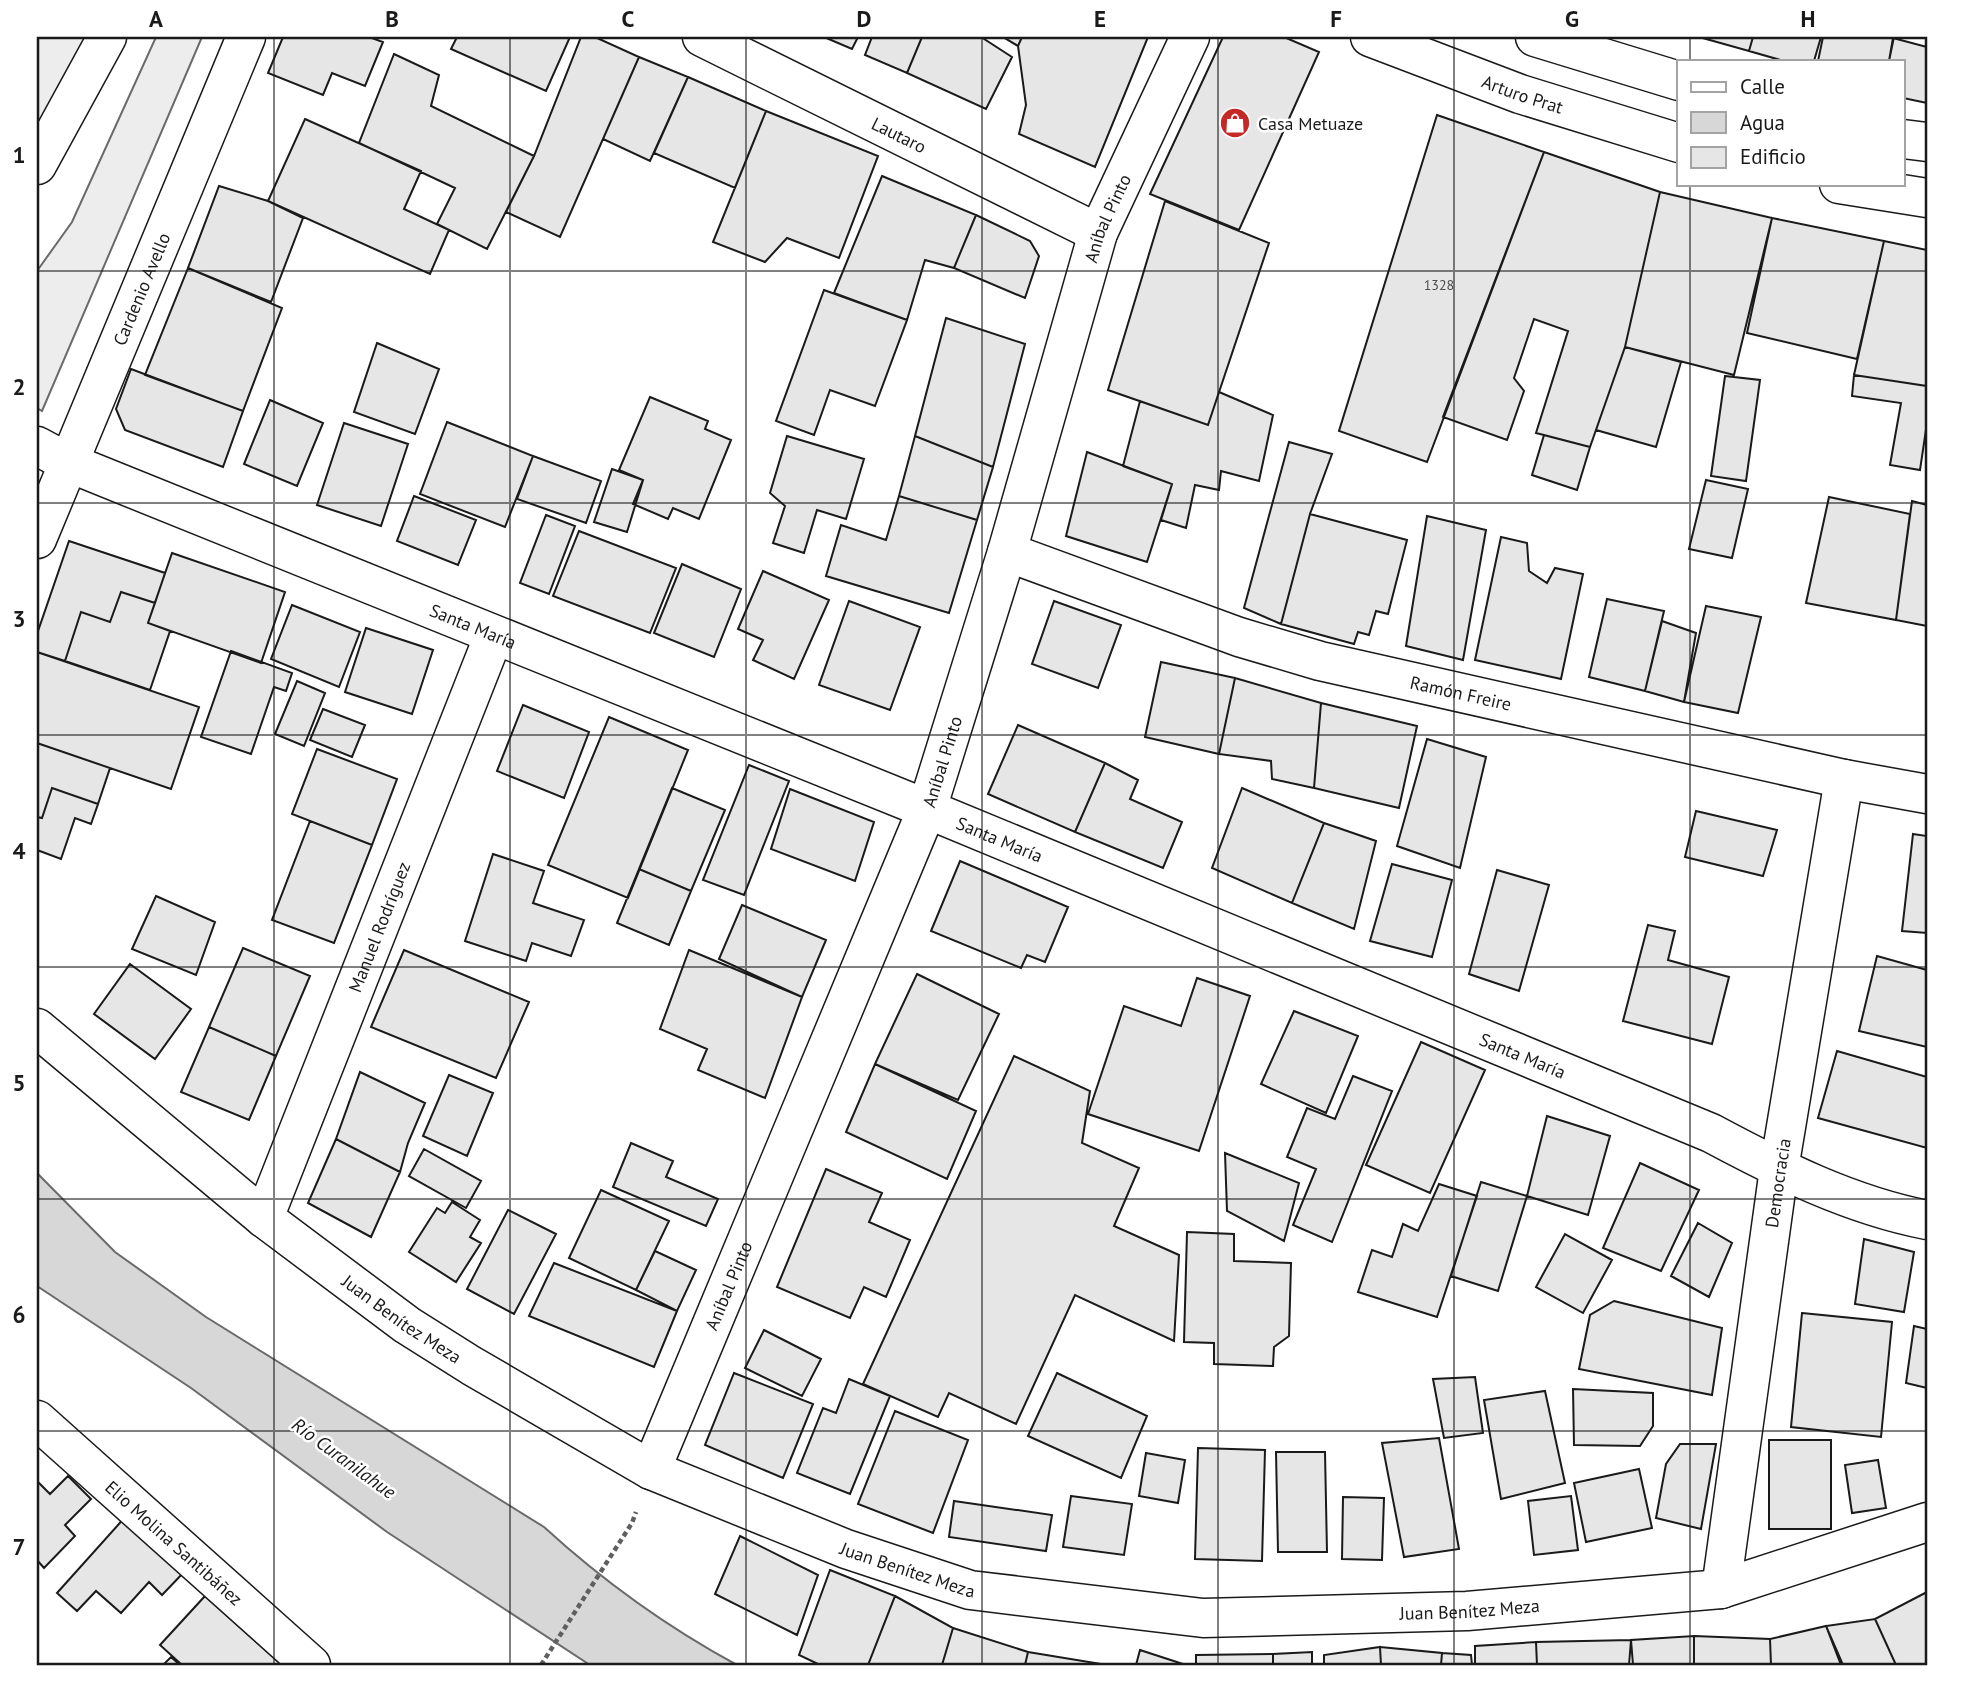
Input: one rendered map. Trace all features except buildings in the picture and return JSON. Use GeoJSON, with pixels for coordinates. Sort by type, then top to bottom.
{"type":"FeatureCollection","features":[{"type":"Feature","properties":{"kind":"street"},"geometry":{"type":"LineString","coordinates":[[37,165],[107,37]]}},
{"type":"Feature","properties":{"kind":"street","name":"Cardenio Avello"},"geometry":{"type":"LineString","coordinates":[[37,539],[52,454],[246,37]]}},
{"type":"Feature","properties":{"kind":"street","name":"Lautaro"},"geometry":{"type":"LineString","coordinates":[[702,37],[1098,233]]}},
{"type":"Feature","properties":{"kind":"street","name":"Aníbal Pinto"},"geometry":{"type":"LineString","coordinates":[[651,1470],[927,809],[1007,551],[1098,233],[1190,37]]}},
{"type":"Feature","properties":{"kind":"street","name":"Arturo Prat"},"geometry":{"type":"LineString","coordinates":[[1370,37],[1520,94],[1677,142]]}},
{"type":"Feature","properties":{"kind":"street"},"geometry":{"type":"LineString","coordinates":[[1535,37],[1677,80]]}},
{"type":"Feature","properties":{"kind":"street"},"geometry":{"type":"LineString","coordinates":[[1904,139],[1927,142]]}},
{"type":"Feature","properties":{"kind":"street"},"geometry":{"type":"LineString","coordinates":[[1852,186],[1927,198]]}},
{"type":"Feature","properties":{"kind":"street","name":"Santa María"},"geometry":{"type":"LineString","coordinates":[[52,454],[927,809],[1711,1133],[1779,1169],[1849,1199],[1927,1220]]}},
{"type":"Feature","properties":{"kind":"street","name":"Ramón Freire"},"geometry":{"type":"LineString","coordinates":[[1007,551],[1239,636],[1320,662],[1844,779],[1927,794]]}},
{"type":"Feature","properties":{"kind":"street","name":"Manuel Rodríguez"},"geometry":{"type":"LineString","coordinates":[[264,1218],[494,635]]}},
{"type":"Feature","properties":{"kind":"street","name":"Democracia"},"geometry":{"type":"LineString","coordinates":[[1721,1590],[1779,1169],[1844,779]]}},
{"type":"Feature","properties":{"kind":"street","name":"Juan Benítez Meza"},"geometry":{"type":"LineString","coordinates":[[37,1028],[264,1218],[407,1325],[651,1470],[846,1549],[970,1590],[1113,1610],[1203,1618],[1467,1611],[1721,1590],[1927,1522]]}},
{"type":"Feature","properties":{"kind":"street","name":"Elio Molina Santibáñez"},"geometry":{"type":"LineString","coordinates":[[37,1420],[311,1665]]}},
{"type":"Feature","properties":{"kind":"path"},"geometry":{"type":"LineString","coordinates":[[541,1665],[632,1523]]}},
{"type":"Feature","properties":{"kind":"shaded area"},"geometry":{"type":"Polygon","coordinates":[[[37,37],[118,37],[67,139],[37,185],[37,37]]]}},
{"type":"Feature","properties":{"kind":"shaded area"},"geometry":{"type":"Polygon","coordinates":[[[156,37],[202,37],[42,411],[37,408],[37,271],[72,222],[156,37]]]}},
{"type":"Feature","properties":{"kind":"water","name":"Río Curanilahue"},"geometry":{"type":"Polygon","coordinates":[[[37,1173],[115,1252],[206,1317],[544,1527],[636,1602],[737,1665],[590,1665],[387,1532],[191,1388],[37,1286],[37,1173]]]}},
{"type":"Feature","properties":{"kind":"place","name":"Casa Metuaze"},"geometry":{"type":"Point","coordinates":[1235,123]}}]}
